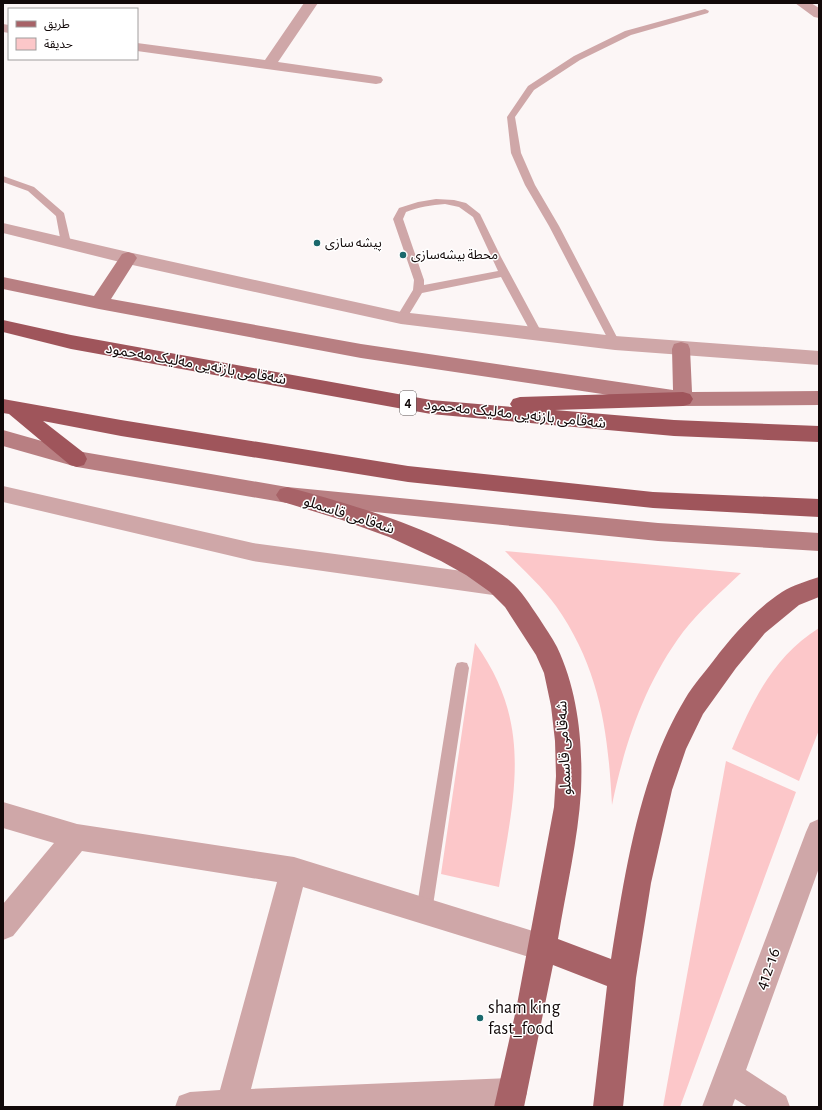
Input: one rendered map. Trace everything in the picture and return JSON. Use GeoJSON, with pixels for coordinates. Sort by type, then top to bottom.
{"type":"FeatureCollection","features":[{"type":"Feature","properties":{"kind":"highway","name":"شەقامی بازنەیی مەلیک مەحمود"},"geometry":{"type":"LineString","coordinates":[[3,326],[71,342],[431,407],[674,428],[819,434]]}},
{"type":"Feature","properties":{"kind":"highway"},"geometry":{"type":"LineString","coordinates":[[431,407],[683,399]]}},
{"type":"Feature","properties":{"kind":"highway"},"geometry":{"type":"LineString","coordinates":[[8,407],[77,459]]}},
{"type":"Feature","properties":{"kind":"highway"},"geometry":{"type":"LineString","coordinates":[[8,407],[252,450],[408,474],[653,500],[819,508]]}},
{"type":"Feature","properties":{"kind":"main road"},"geometry":{"type":"LineString","coordinates":[[99,303],[128,258]]}},
{"type":"Feature","properties":{"kind":"main road"},"geometry":{"type":"LineString","coordinates":[[3,283],[99,303],[361,351],[683,399],[819,398]]}},
{"type":"Feature","properties":{"kind":"main road"},"geometry":{"type":"LineString","coordinates":[[681,349],[683,399]]}},
{"type":"Feature","properties":{"kind":"main road"},"geometry":{"type":"LineString","coordinates":[[3,438],[77,459],[287,495],[658,532],[819,542]]}},
{"type":"Feature","properties":{"kind":"main road","name":"شەقامی قاسملو"},"geometry":{"type":"LineString","coordinates":[[287,495],[347,512],[403,532],[452,557],[500,586],[526,619],[550,656],[563,696],[567,735],[568,791],[563,830],[542,947],[510,1100]]}},
{"type":"Feature","properties":{"kind":"main road"},"geometry":{"type":"LineString","coordinates":[[608,1107],[622,978],[637,883],[659,790],[674,746],[691,713],[728,660],[757,626],[791,598],[819,587]]}},
{"type":"Feature","properties":{"kind":"main road"},"geometry":{"type":"LineString","coordinates":[[542,947],[622,978]]}},
{"type":"Feature","properties":{"kind":"street"},"geometry":{"type":"LineString","coordinates":[[269,65],[311,3]]}},
{"type":"Feature","properties":{"kind":"street"},"geometry":{"type":"LineString","coordinates":[[802,3],[819,14]]}},
{"type":"Feature","properties":{"kind":"street"},"geometry":{"type":"LineString","coordinates":[[138,47],[376,80]]}},
{"type":"Feature","properties":{"kind":"street"},"geometry":{"type":"LineString","coordinates":[[3,228],[128,258],[401,318],[615,343],[819,358]]}},
{"type":"Feature","properties":{"kind":"street"},"geometry":{"type":"LineString","coordinates":[[3,494],[253,552],[500,586]]}},
{"type":"Feature","properties":{"kind":"street"},"geometry":{"type":"LineString","coordinates":[[3,815],[77,837],[294,871],[542,947]]}},
{"type":"Feature","properties":{"kind":"street","name":"412-16"},"geometry":{"type":"LineString","coordinates":[[717,1107],[819,832]]}},
{"type":"Feature","properties":{"kind":"street"},"geometry":{"type":"LineString","coordinates":[[3,926],[77,837]]}},
{"type":"Feature","properties":{"kind":"street"},"geometry":{"type":"LineString","coordinates":[[231,1105],[294,871]]}},
{"type":"Feature","properties":{"kind":"street"},"geometry":{"type":"LineString","coordinates":[[728,1076],[775,1107]]}},
{"type":"Feature","properties":{"kind":"street"},"geometry":{"type":"LineString","coordinates":[[190,1107],[510,1100]]}},
{"type":"Feature","properties":{"kind":"lane"},"geometry":{"type":"LineString","coordinates":[[615,343],[554,226],[530,185],[516,153],[511,116],[531,88],[577,58],[628,33],[705,11]]}},
{"type":"Feature","properties":{"kind":"lane"},"geometry":{"type":"LineString","coordinates":[[3,179],[31,189],[61,215],[66,243]]}},
{"type":"Feature","properties":{"kind":"lane"},"geometry":{"type":"LineString","coordinates":[[401,318],[418,290],[419,280],[398,219],[402,210],[415,204],[442,202],[458,204],[470,208],[477,216],[538,335]]}},
{"type":"Feature","properties":{"kind":"lane"},"geometry":{"type":"LineString","coordinates":[[418,290],[505,273]]}},
{"type":"Feature","properties":{"kind":"lane"},"geometry":{"type":"LineString","coordinates":[[424,912],[462,668]]}},
{"type":"Feature","properties":{"kind":"green space"},"geometry":{"type":"Polygon","coordinates":[[[505,551],[741,573],[696,616],[670,651],[658,672],[647,693],[630,736],[612,805],[608,752],[604,726],[599,701],[583,653],[556,606],[505,551]]]}},
{"type":"Feature","properties":{"kind":"green space"},"geometry":{"type":"Polygon","coordinates":[[[819,628],[819,730],[799,781],[732,749],[748,714],[766,681],[789,652],[819,628]]]}},
{"type":"Feature","properties":{"kind":"green space"},"geometry":{"type":"Polygon","coordinates":[[[475,643],[494,673],[506,702],[512,732],[515,761],[514,791],[499,887],[441,874],[475,643]]]}},
{"type":"Feature","properties":{"kind":"green space"},"geometry":{"type":"Polygon","coordinates":[[[726,761],[796,792],[680,1107],[663,1107],[726,761]]]}},
{"type":"Feature","properties":{"kind":"place","name":"پیشه سازی"},"geometry":{"type":"Point","coordinates":[317,243]}},
{"type":"Feature","properties":{"kind":"place","name":"محطة بیشەسازی"},"geometry":{"type":"Point","coordinates":[403,255]}},
{"type":"Feature","properties":{"kind":"place","name":"sham king fast_food"},"geometry":{"type":"Point","coordinates":[480,1018]}}]}
